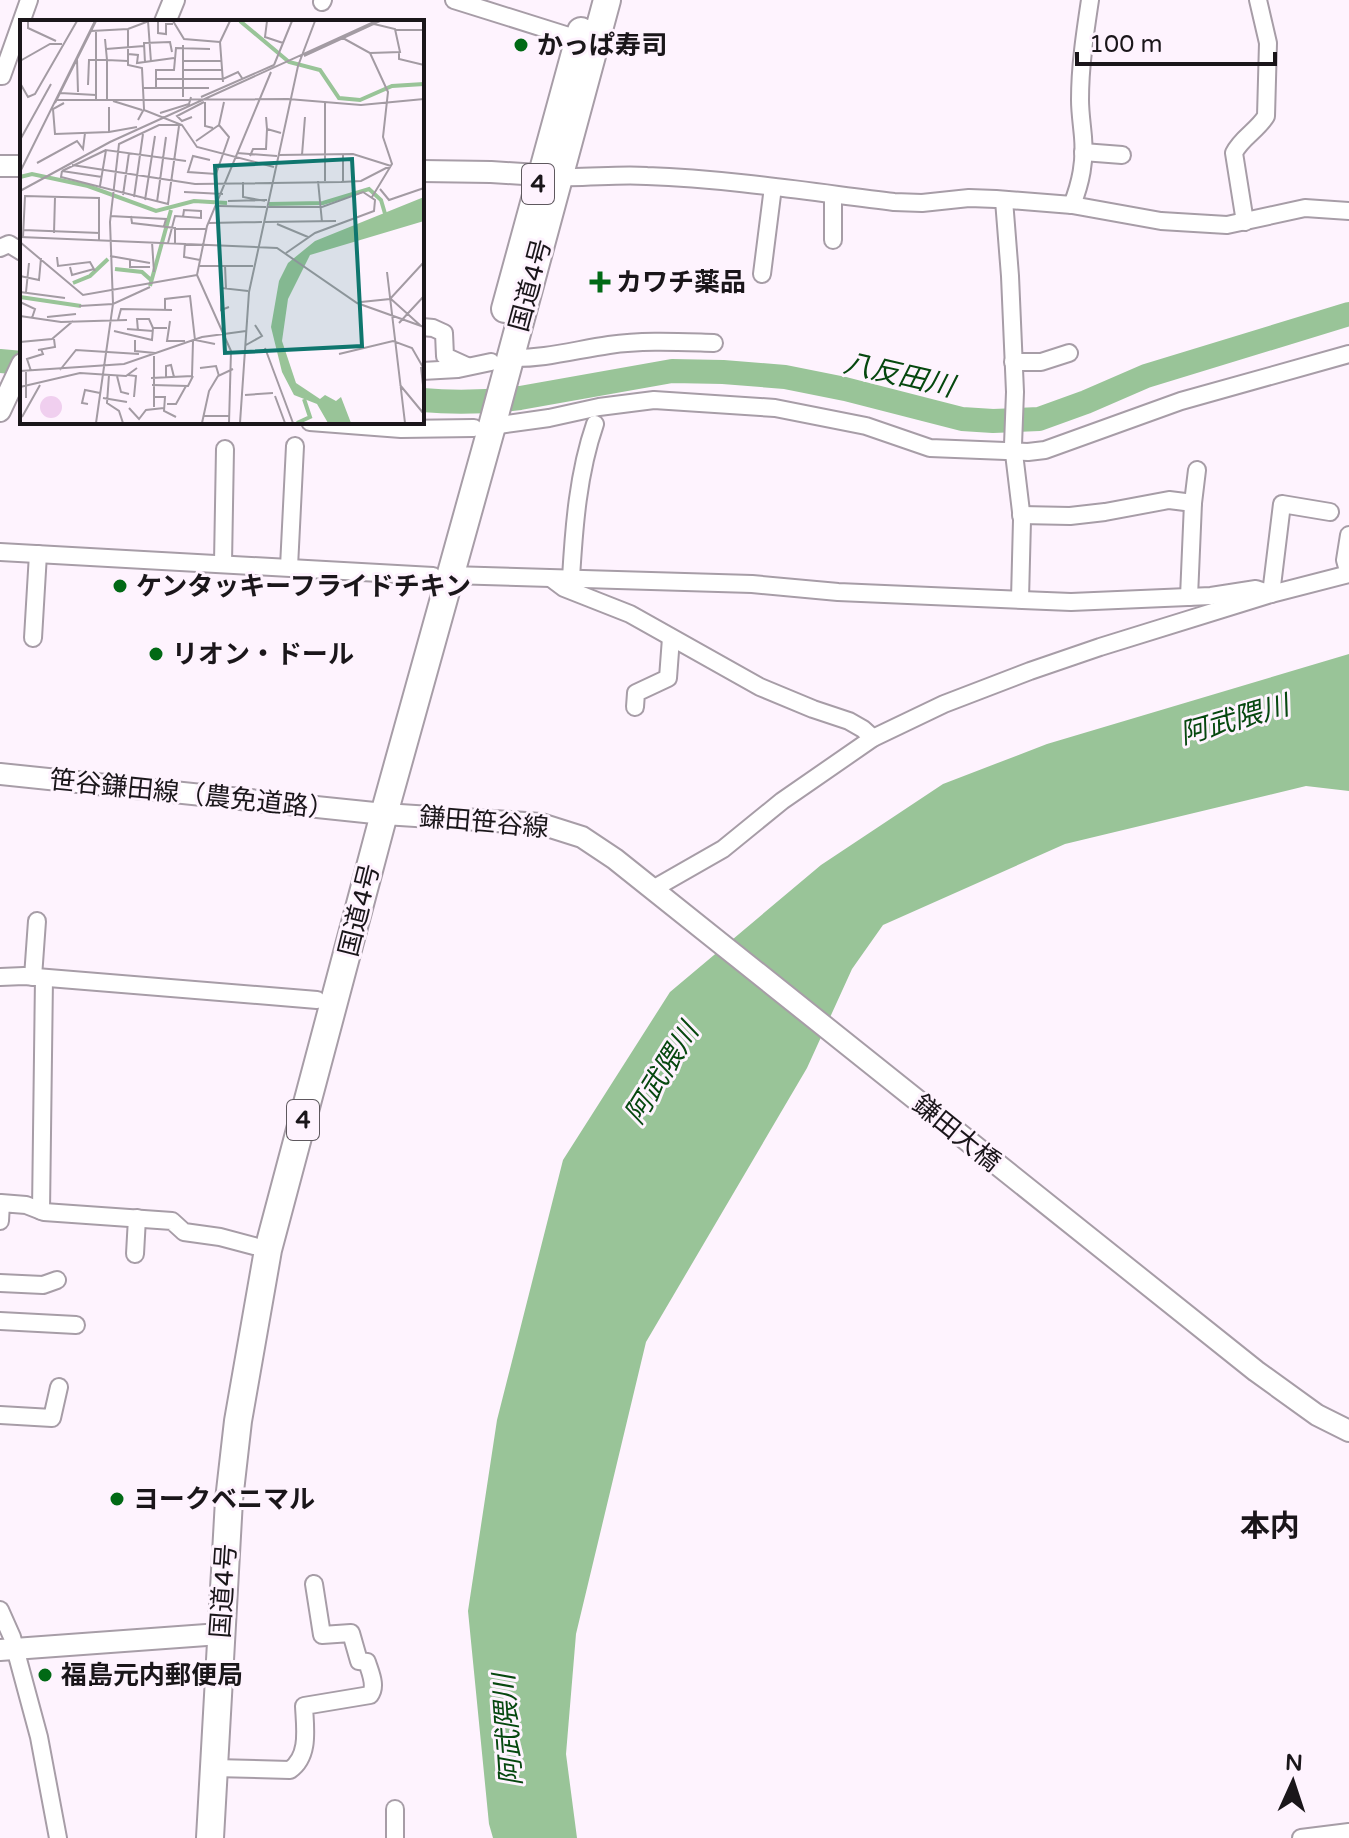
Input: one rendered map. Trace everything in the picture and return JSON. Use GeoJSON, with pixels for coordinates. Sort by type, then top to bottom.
{"type":"FeatureCollection","features":[{"type":"Feature","properties":{"kind":"highway","name":"国道4号"},"geometry":{"type":"LineString","coordinates":[[550,176],[589,0]]}},
{"type":"Feature","properties":{"kind":"highway","name":"国道4号"},"geometry":{"type":"LineString","coordinates":[[210,1838],[214,1768],[211,1634],[213,1501],[227,1384],[254,1246],[317,1000],[375,813],[484,423],[493,364],[607,0]]}},
{"type":"Feature","properties":{"kind":"highway","name":"国道4号"},"geometry":{"type":"LineString","coordinates":[[194,1838],[211,1634],[238,1421],[268,1250],[375,813]]}},
{"type":"Feature","properties":{"kind":"street"},"geometry":{"type":"LineString","coordinates":[[22,20],[29,0]]}},
{"type":"Feature","properties":{"kind":"street"},"geometry":{"type":"LineString","coordinates":[[166,20],[174,0]]}},
{"type":"Feature","properties":{"kind":"street"},"geometry":{"type":"LineString","coordinates":[[454,0],[578,39]]}},
{"type":"Feature","properties":{"kind":"street"},"geometry":{"type":"LineString","coordinates":[[1072,205],[1080,184],[1083,152],[1080,102],[1090,0]]}},
{"type":"Feature","properties":{"kind":"street"},"geometry":{"type":"LineString","coordinates":[[1245,222],[1234,153],[1266,116],[1268,43],[1258,0]]}},
{"type":"Feature","properties":{"kind":"street"},"geometry":{"type":"LineString","coordinates":[[0,76],[20,25]]}},
{"type":"Feature","properties":{"kind":"street"},"geometry":{"type":"LineString","coordinates":[[1083,152],[1122,155]]}},
{"type":"Feature","properties":{"kind":"street"},"geometry":{"type":"LineString","coordinates":[[424,171],[587,178],[644,175],[922,203],[969,198],[1072,205],[1161,221],[1227,225],[1305,208],[1349,211]]}},
{"type":"Feature","properties":{"kind":"street"},"geometry":{"type":"LineString","coordinates":[[762,274],[773,187]]}},
{"type":"Feature","properties":{"kind":"street"},"geometry":{"type":"LineString","coordinates":[[833,195],[833,240]]}},
{"type":"Feature","properties":{"kind":"street"},"geometry":{"type":"LineString","coordinates":[[1004,200],[1015,392],[1014,448],[1021,515],[1020,599]]}},
{"type":"Feature","properties":{"kind":"street"},"geometry":{"type":"LineString","coordinates":[[0,248],[9,244],[20,251]]}},
{"type":"Feature","properties":{"kind":"street"},"geometry":{"type":"LineString","coordinates":[[424,327],[444,333],[445,356],[493,364]]}},
{"type":"Feature","properties":{"kind":"street"},"geometry":{"type":"LineString","coordinates":[[424,371],[458,369],[609,345],[652,341],[714,343]]}},
{"type":"Feature","properties":{"kind":"street"},"geometry":{"type":"LineString","coordinates":[[1013,362],[1041,362],[1069,353]]}},
{"type":"Feature","properties":{"kind":"street"},"geometry":{"type":"LineString","coordinates":[[336,424],[401,429],[549,418],[599,407],[654,400],[681,401],[775,408],[866,426],[930,448],[1014,448],[1028,452],[1045,450],[1181,401],[1349,354]]}},
{"type":"Feature","properties":{"kind":"street"},"geometry":{"type":"LineString","coordinates":[[0,411],[20,369]]}},
{"type":"Feature","properties":{"kind":"street"},"geometry":{"type":"LineString","coordinates":[[571,578],[576,510],[595,424]]}},
{"type":"Feature","properties":{"kind":"street"},"geometry":{"type":"LineString","coordinates":[[289,567],[295,446]]}},
{"type":"Feature","properties":{"kind":"street"},"geometry":{"type":"LineString","coordinates":[[223,563],[225,449]]}},
{"type":"Feature","properties":{"kind":"street"},"geometry":{"type":"LineString","coordinates":[[1189,597],[1197,470]]}},
{"type":"Feature","properties":{"kind":"street"},"geometry":{"type":"LineString","coordinates":[[1021,515],[1070,516],[1169,500],[1193,503]]}},
{"type":"Feature","properties":{"kind":"street"},"geometry":{"type":"LineString","coordinates":[[1271,594],[1282,504],[1330,512]]}},
{"type":"Feature","properties":{"kind":"street"},"geometry":{"type":"LineString","coordinates":[[656,892],[723,849],[782,801],[873,738],[944,704],[1030,671],[1271,594],[1349,574],[1345,560],[1349,535]]}},
{"type":"Feature","properties":{"kind":"street"},"geometry":{"type":"LineString","coordinates":[[0,552],[441,575],[752,584],[838,592],[1071,602],[1189,597],[1256,589],[1271,594]]}},
{"type":"Feature","properties":{"kind":"street"},"geometry":{"type":"LineString","coordinates":[[33,638],[38,554]]}},
{"type":"Feature","properties":{"kind":"street"},"geometry":{"type":"LineString","coordinates":[[550,578],[564,588],[630,614],[760,687],[849,721],[873,738]]}},
{"type":"Feature","properties":{"kind":"street"},"geometry":{"type":"LineString","coordinates":[[635,707],[636,693],[668,678],[671,638]]}},
{"type":"Feature","properties":{"kind":"street","name":"笹谷鎌田線（農免道路）"},"geometry":{"type":"LineString","coordinates":[[0,774],[375,813]]}},
{"type":"Feature","properties":{"kind":"street","name":"鎌田笹谷線"},"geometry":{"type":"LineString","coordinates":[[375,813],[541,824],[582,837],[599,847],[656,892]]}},
{"type":"Feature","properties":{"kind":"street","name":"鎌田大橋"},"geometry":{"type":"LineString","coordinates":[[656,892],[1256,1371],[1317,1415],[1349,1431]]}},
{"type":"Feature","properties":{"kind":"street"},"geometry":{"type":"LineString","coordinates":[[37,921],[41,1211]]}},
{"type":"Feature","properties":{"kind":"street"},"geometry":{"type":"LineString","coordinates":[[0,977],[317,1000]]}},
{"type":"Feature","properties":{"kind":"street"},"geometry":{"type":"LineString","coordinates":[[0,1221],[1,1203],[26,1205],[41,1211],[172,1221],[184,1232],[254,1246]]}},
{"type":"Feature","properties":{"kind":"street"},"geometry":{"type":"LineString","coordinates":[[135,1254],[137,1218]]}},
{"type":"Feature","properties":{"kind":"street"},"geometry":{"type":"LineString","coordinates":[[0,1283],[43,1285],[57,1280]]}},
{"type":"Feature","properties":{"kind":"street"},"geometry":{"type":"LineString","coordinates":[[0,1321],[76,1325]]}},
{"type":"Feature","properties":{"kind":"street"},"geometry":{"type":"LineString","coordinates":[[0,1415],[52,1418],[59,1387]]}},
{"type":"Feature","properties":{"kind":"street"},"geometry":{"type":"LineString","coordinates":[[214,1768],[290,1770],[299,1764],[304,1747],[304,1706],[370,1695],[373,1691],[367,1662],[359,1661],[351,1633],[322,1635],[314,1584]]}},
{"type":"Feature","properties":{"kind":"street"},"geometry":{"type":"LineString","coordinates":[[0,1610],[12,1637],[7,1650],[39,1737],[58,1838]]}},
{"type":"Feature","properties":{"kind":"street"},"geometry":{"type":"LineString","coordinates":[[7,1650],[211,1634]]}},
{"type":"Feature","properties":{"kind":"street"},"geometry":{"type":"LineString","coordinates":[[395,1809],[395,1838]]}},
{"type":"Feature","properties":{"kind":"street"},"geometry":{"type":"LineString","coordinates":[[1301,1838],[1349,1832]]}},
{"type":"Feature","properties":{"kind":"water","name":"阿武隈川"},"geometry":{"type":"Polygon","coordinates":[[[1349,654],[1349,791],[1306,786],[1065,844],[883,925],[852,969],[807,1068],[646,1342],[576,1634],[566,1754],[577,1838],[493,1838],[489,1824],[468,1611],[497,1420],[563,1160],[670,992],[821,865],[943,784],[1047,744],[1349,654]]]}},
{"type":"Feature","properties":{"kind":"waterway","name":"八反田川"},"geometry":{"type":"LineString","coordinates":[[424,400],[459,402],[520,398],[672,371],[723,372],[785,377],[962,419],[1039,419],[1146,376],[1349,314]]}},
{"type":"Feature","properties":{"kind":"waterway","name":"八反田川"},"geometry":{"type":"LineString","coordinates":[[0,361],[20,363]]}},
{"type":"Feature","properties":{"kind":"place","name":"かっぱ寿司"},"geometry":{"type":"Point","coordinates":[521,45]}},
{"type":"Feature","properties":{"kind":"place","name":"カワチ薬品"},"geometry":{"type":"Point","coordinates":[600,282]}},
{"type":"Feature","properties":{"kind":"place","name":"ケンタッキーフライドチキン"},"geometry":{"type":"Point","coordinates":[120,586]}},
{"type":"Feature","properties":{"kind":"place","name":"リオン・ドール"},"geometry":{"type":"Point","coordinates":[156,654]}},
{"type":"Feature","properties":{"kind":"place","name":"ヨークベニマル"},"geometry":{"type":"Point","coordinates":[117,1499]}},
{"type":"Feature","properties":{"kind":"place","name":"福島元内郵便局"},"geometry":{"type":"Point","coordinates":[45,1675]}},
{"type":"Feature","properties":{"kind":"district","name":"本内"},"geometry":{"type":"Point","coordinates":[1270,1526]}}]}
